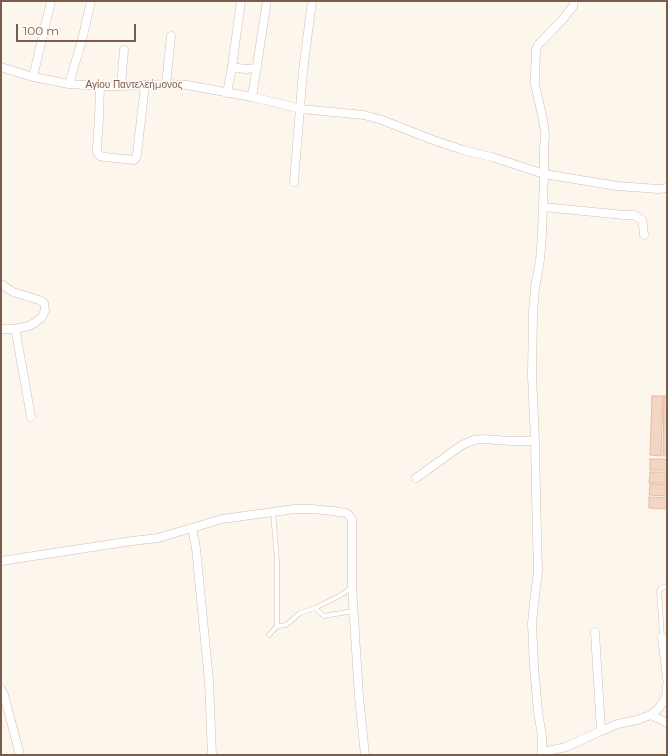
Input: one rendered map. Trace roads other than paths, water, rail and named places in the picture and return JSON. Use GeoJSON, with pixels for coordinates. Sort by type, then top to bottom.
{"type":"FeatureCollection","features":[{"type":"Feature","properties":{"kind":"street"},"geometry":{"type":"LineString","coordinates":[[33,77],[51,1]]}},
{"type":"Feature","properties":{"kind":"street"},"geometry":{"type":"LineString","coordinates":[[69,84],[82,40],[91,1]]}},
{"type":"Feature","properties":{"kind":"street"},"geometry":{"type":"LineString","coordinates":[[227,93],[242,1]]}},
{"type":"Feature","properties":{"kind":"street"},"geometry":{"type":"LineString","coordinates":[[252,97],[267,1]]}},
{"type":"Feature","properties":{"kind":"street"},"geometry":{"type":"LineString","coordinates":[[294,182],[303,71],[312,1]]}},
{"type":"Feature","properties":{"kind":"street"},"geometry":{"type":"LineString","coordinates":[[574,1],[573,6],[563,19],[538,45],[536,50],[535,73],[535,84],[544,120],[545,134],[540,260],[535,288],[533,313],[532,376],[538,571],[532,624],[534,667],[543,754],[566,747],[618,724],[651,715],[659,708],[666,697],[667,685]]}},
{"type":"Feature","properties":{"kind":"street"},"geometry":{"type":"LineString","coordinates":[[166,84],[171,36]]}},
{"type":"Feature","properties":{"kind":"street"},"geometry":{"type":"LineString","coordinates":[[121,86],[124,50]]}},
{"type":"Feature","properties":{"kind":"street","name":"Αγίου Παντελεήμονος"},"geometry":{"type":"LineString","coordinates":[[1,66],[33,77],[69,84],[100,86],[166,84],[187,85],[252,97],[301,109],[364,115],[382,120],[463,150],[544,174],[617,186],[659,189],[667,188]]}},
{"type":"Feature","properties":{"kind":"street"},"geometry":{"type":"LineString","coordinates":[[232,67],[245,69],[257,68]]}},
{"type":"Feature","properties":{"kind":"street"},"geometry":{"type":"LineString","coordinates":[[100,86],[97,152],[100,156],[134,160],[137,154],[145,85]]}},
{"type":"Feature","properties":{"kind":"street"},"geometry":{"type":"LineString","coordinates":[[543,207],[634,215],[642,220],[644,225],[644,235]]}},
{"type":"Feature","properties":{"kind":"street"},"geometry":{"type":"LineString","coordinates":[[1,284],[13,292],[39,300],[44,303],[45,310],[42,317],[29,326],[14,329],[1,329]]}},
{"type":"Feature","properties":{"kind":"street"},"geometry":{"type":"LineString","coordinates":[[18,343],[29,326]]}},
{"type":"Feature","properties":{"kind":"street"},"geometry":{"type":"LineString","coordinates":[[14,329],[18,343],[31,417]]}},
{"type":"Feature","properties":{"kind":"street"},"geometry":{"type":"LineString","coordinates":[[416,478],[462,444],[474,440],[535,440]]}},
{"type":"Feature","properties":{"kind":"street"},"geometry":{"type":"LineString","coordinates":[[1,561],[158,538],[222,519],[294,509],[312,509],[346,513],[352,520],[352,587],[365,755]]}},
{"type":"Feature","properties":{"kind":"street"},"geometry":{"type":"LineString","coordinates":[[192,528],[196,548],[208,674],[212,755]]}},
{"type":"Feature","properties":{"kind":"street"},"geometry":{"type":"LineString","coordinates":[[595,632],[601,731]]}},
{"type":"Feature","properties":{"kind":"street"},"geometry":{"type":"LineString","coordinates":[[662,637],[667,678]]}},
{"type":"Feature","properties":{"kind":"street"},"geometry":{"type":"LineString","coordinates":[[1,689],[4,695],[20,755]]}},
{"type":"Feature","properties":{"kind":"street"},"geometry":{"type":"LineString","coordinates":[[651,715],[667,724]]}},
{"type":"Feature","properties":{"kind":"lane"},"geometry":{"type":"LineString","coordinates":[[268,635],[276,626],[278,561],[273,512]]}},
{"type":"Feature","properties":{"kind":"lane"},"geometry":{"type":"LineString","coordinates":[[662,637],[659,591],[661,588],[667,586]]}},
{"type":"Feature","properties":{"kind":"lane"},"geometry":{"type":"LineString","coordinates":[[276,626],[286,625],[300,613],[315,608],[341,595],[352,587]]}},
{"type":"Feature","properties":{"kind":"lane"},"geometry":{"type":"LineString","coordinates":[[315,608],[324,616],[354,611]]}}]}
